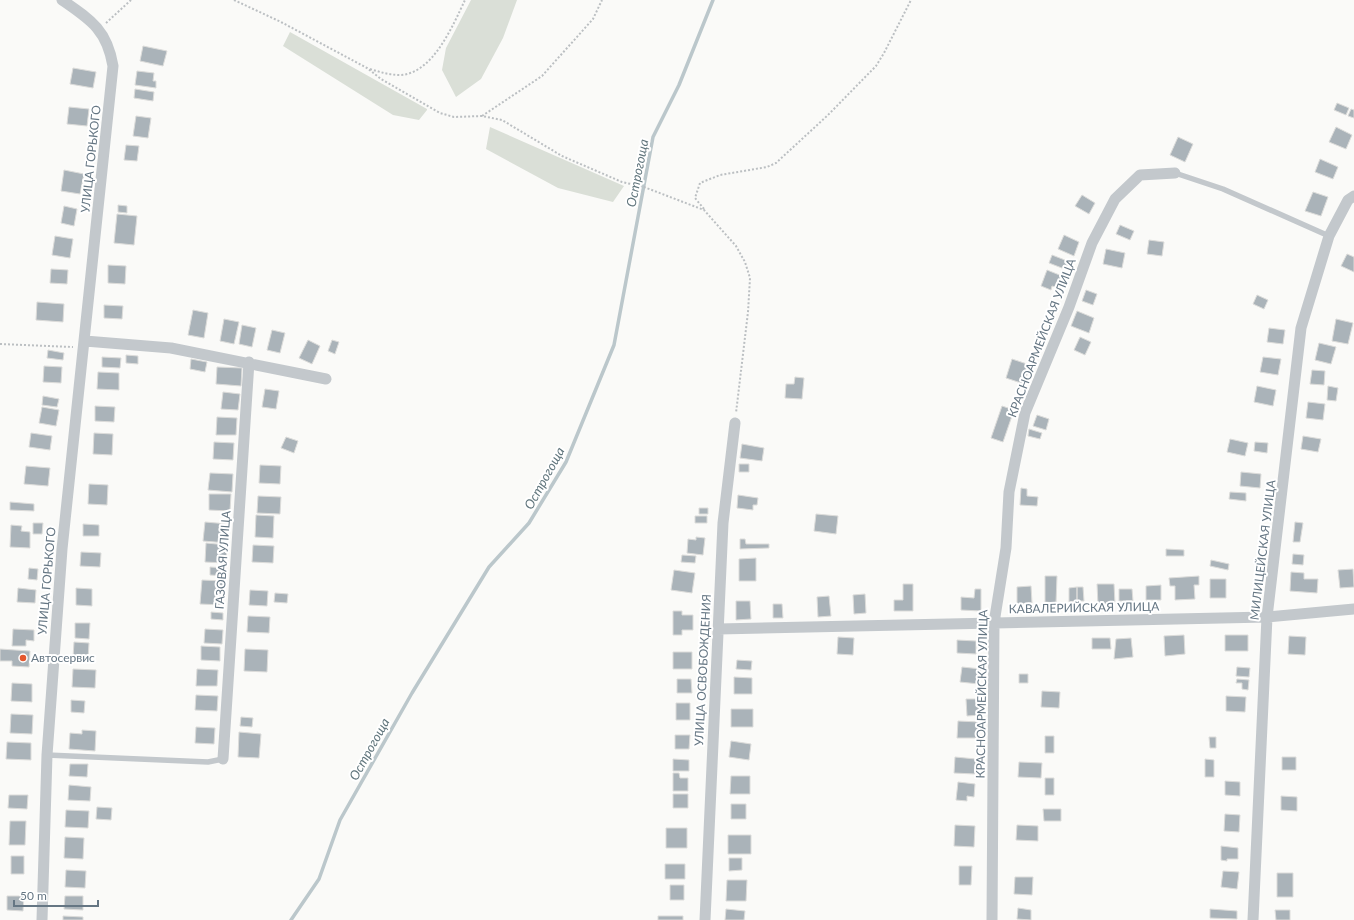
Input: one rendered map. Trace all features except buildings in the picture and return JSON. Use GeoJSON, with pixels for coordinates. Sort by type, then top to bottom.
{"type":"FeatureCollection","features":[{"type":"Feature","properties":{"kind":"street","name":"УЛИЦА ГОРЬКОГО"},"geometry":{"type":"LineString","coordinates":[[42,920],[47,755],[62,549],[113,66],[110,48],[99,30],[83,14],[62,0]]}},
{"type":"Feature","properties":{"kind":"street","name":"КРАСНОАРМЕЙСКАЯ УЛИЦА"},"geometry":{"type":"LineString","coordinates":[[992,920],[994,623],[1006,548],[1009,492],[1025,413],[1069,307],[1092,243],[1115,199],[1140,175],[1175,173]]}},
{"type":"Feature","properties":{"kind":"street","name":"МИЛИЦЕЙСКАЯ УЛИЦА"},"geometry":{"type":"LineString","coordinates":[[1253,920],[1267,617],[1301,328],[1328,236],[1348,200],[1354,196]]}},
{"type":"Feature","properties":{"kind":"street"},"geometry":{"type":"LineString","coordinates":[[84,344],[171,348],[249,362],[326,379]]}},
{"type":"Feature","properties":{"kind":"street","name":"ГАЗОВАЯ УЛИЦА"},"geometry":{"type":"LineString","coordinates":[[223,759],[249,362]]}},
{"type":"Feature","properties":{"kind":"street","name":"УЛИЦА ОСВОБОЖДЕНИЯ"},"geometry":{"type":"LineString","coordinates":[[705,920],[723,523],[735,423]]}},
{"type":"Feature","properties":{"kind":"street","name":"КАВАЛЕРИЙСКАЯ УЛИЦА"},"geometry":{"type":"LineString","coordinates":[[718,629],[1267,617],[1354,609]]}},
{"type":"Feature","properties":{"kind":"lane"},"geometry":{"type":"LineString","coordinates":[[1175,173],[1223,189],[1328,236]]}},
{"type":"Feature","properties":{"kind":"lane"},"geometry":{"type":"LineString","coordinates":[[47,755],[208,762],[223,759]]}},
{"type":"Feature","properties":{"kind":"path"},"geometry":{"type":"LineString","coordinates":[[99,30],[131,0]]}},
{"type":"Feature","properties":{"kind":"path"},"geometry":{"type":"LineString","coordinates":[[234,0],[281,22],[367,68],[384,74],[401,75],[414,72],[428,63],[446,36],[465,0]]}},
{"type":"Feature","properties":{"kind":"path"},"geometry":{"type":"LineString","coordinates":[[482,116],[542,76],[593,19],[602,0]]}},
{"type":"Feature","properties":{"kind":"path"},"geometry":{"type":"LineString","coordinates":[[735,423],[748,312],[750,278],[745,262],[736,246],[695,198],[700,183],[720,175],[767,167],[776,163],[828,116],[876,66],[911,0]]}},
{"type":"Feature","properties":{"kind":"path"},"geometry":{"type":"LineString","coordinates":[[367,68],[381,80],[440,113],[454,117],[482,116],[502,120],[562,156],[622,182],[644,186],[704,210]]}},
{"type":"Feature","properties":{"kind":"path"},"geometry":{"type":"LineString","coordinates":[[0,344],[84,344]]}},
{"type":"Feature","properties":{"kind":"shaded area"},"geometry":{"type":"Polygon","coordinates":[[[471,0],[517,0],[503,38],[481,79],[456,97],[442,70],[446,48],[471,0]]]}},
{"type":"Feature","properties":{"kind":"shaded area"},"geometry":{"type":"Polygon","coordinates":[[[290,32],[427,110],[419,120],[393,115],[283,46],[290,32]]]}},
{"type":"Feature","properties":{"kind":"shaded area"},"geometry":{"type":"Polygon","coordinates":[[[490,127],[624,186],[613,202],[558,188],[486,149],[490,127]]]}},
{"type":"Feature","properties":{"kind":"waterway","name":"Острогоща"},"geometry":{"type":"LineString","coordinates":[[291,920],[319,879],[340,820],[412,693],[489,567],[529,523],[566,462],[614,345],[653,137],[679,85],[713,0]]}},
{"type":"Feature","properties":{"kind":"place","name":"Автосервис"},"geometry":{"type":"Point","coordinates":[23,658]}}]}
